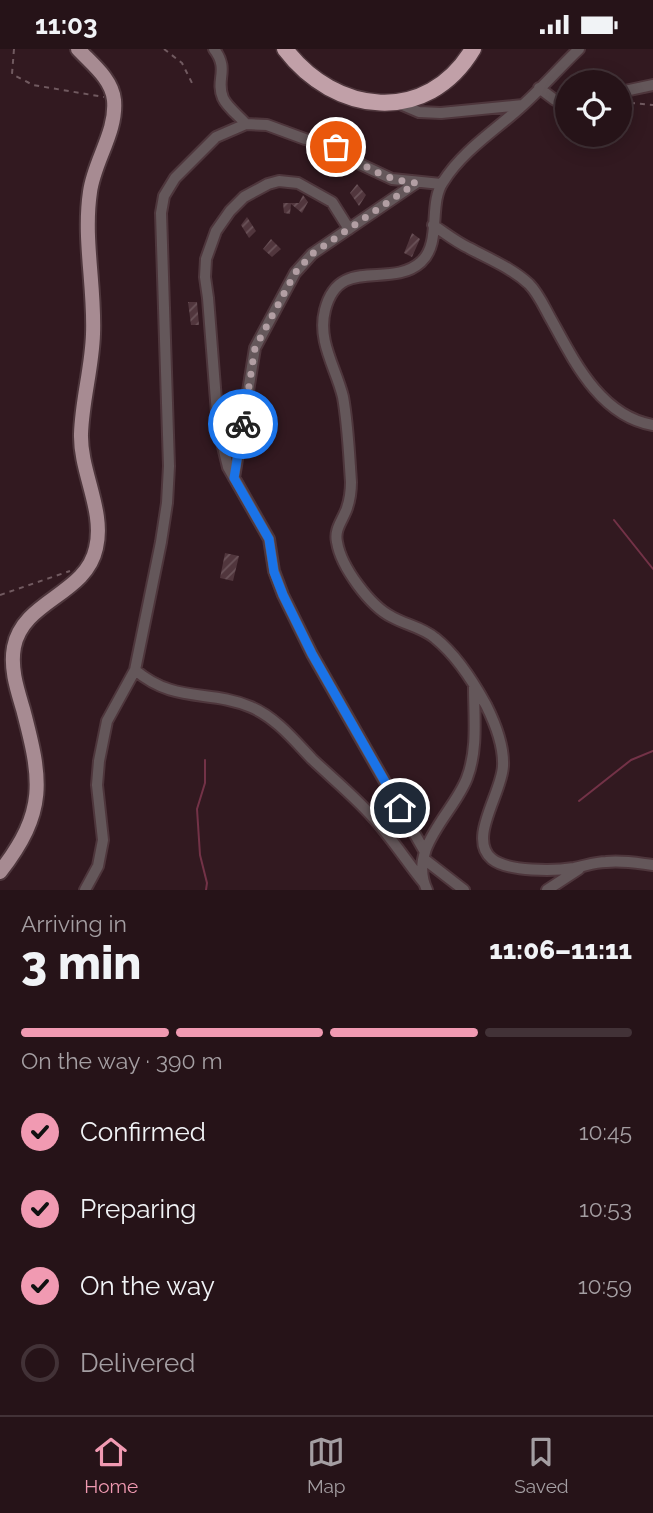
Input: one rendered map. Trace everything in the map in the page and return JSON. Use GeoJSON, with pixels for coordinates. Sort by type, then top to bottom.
{"type":"FeatureCollection","features":[{"type":"Feature","properties":{"kind":"highway"},"geometry":{"type":"LineString","coordinates":[[285,49],[303,68],[331,89],[352,98],[379,104],[418,99],[449,80],[473,49]]}},
{"type":"Feature","properties":{"kind":"main road"},"geometry":{"type":"LineString","coordinates":[[0,872],[27,831],[34,814],[36,796],[33,747],[13,663],[18,632],[36,612],[81,577],[93,559],[96,548],[97,521],[81,435],[93,334],[89,205],[92,180],[110,129],[114,100],[102,74],[78,49]]}},
{"type":"Feature","properties":{"kind":"street"},"geometry":{"type":"LineString","coordinates":[[214,49],[222,61],[224,100],[246,124]]}},
{"type":"Feature","properties":{"kind":"street"},"geometry":{"type":"LineString","coordinates":[[579,49],[523,105],[461,159],[440,184],[428,251],[417,265],[404,272],[360,275],[347,279],[335,290],[325,309],[323,337],[342,397],[351,482],[351,495],[338,526],[336,540],[352,574],[370,601],[392,617],[434,637],[444,646],[474,687],[492,718],[504,762],[498,794],[483,831],[483,847],[489,857],[500,865],[515,868],[556,869],[616,861],[653,865]]}},
{"type":"Feature","properties":{"kind":"street"},"geometry":{"type":"LineString","coordinates":[[632,89],[653,85]]}},
{"type":"Feature","properties":{"kind":"street"},"geometry":{"type":"LineString","coordinates":[[539,88],[555,100]]}},
{"type":"Feature","properties":{"kind":"street"},"geometry":{"type":"LineString","coordinates":[[398,103],[419,112],[441,113],[523,105]]}},
{"type":"Feature","properties":{"kind":"street"},"geometry":{"type":"LineString","coordinates":[[85,890],[98,866],[103,841],[97,785],[107,721],[135,670],[167,503],[169,466],[162,204],[168,188],[212,141],[246,124],[267,125],[331,145],[380,174],[402,181],[440,184]]}},
{"type":"Feature","properties":{"kind":"street"},"geometry":{"type":"LineString","coordinates":[[349,229],[332,202],[298,183],[279,181],[244,197],[216,231],[209,247],[205,277],[218,426],[225,457],[269,539],[274,572],[312,654],[425,855],[464,890]]}},
{"type":"Feature","properties":{"kind":"street"},"geometry":{"type":"LineString","coordinates":[[234,478],[255,348],[295,273],[304,262],[416,183]]}},
{"type":"Feature","properties":{"kind":"street"},"geometry":{"type":"LineString","coordinates":[[433,225],[458,242],[512,270],[530,285],[584,376],[601,396],[620,413],[653,425]]}},
{"type":"Feature","properties":{"kind":"street"},"geometry":{"type":"LineString","coordinates":[[135,670],[146,680],[166,690],[243,704],[263,713],[358,801],[425,886]]}},
{"type":"Feature","properties":{"kind":"street"},"geometry":{"type":"LineString","coordinates":[[425,886],[425,855],[431,837],[467,778],[474,741],[474,687]]}},
{"type":"Feature","properties":{"kind":"street"},"geometry":{"type":"LineString","coordinates":[[547,890],[585,866]]}},
{"type":"Feature","properties":{"kind":"path"},"geometry":{"type":"LineString","coordinates":[[14,49],[12,74],[33,85],[79,91],[114,100]]}},
{"type":"Feature","properties":{"kind":"path"},"geometry":{"type":"LineString","coordinates":[[164,49],[182,63],[194,87]]}},
{"type":"Feature","properties":{"kind":"path"},"geometry":{"type":"LineString","coordinates":[[632,103],[653,105]]}},
{"type":"Feature","properties":{"kind":"path"},"geometry":{"type":"LineString","coordinates":[[0,595],[71,571]]}},
{"type":"Feature","properties":{"kind":"building"},"geometry":{"type":"Polygon","coordinates":[[[330,157],[344,167],[336,176],[322,166],[330,157]]]}},
{"type":"Feature","properties":{"kind":"building"},"geometry":{"type":"Polygon","coordinates":[[[357,184],[366,195],[359,206],[350,193],[357,184]]]}},
{"type":"Feature","properties":{"kind":"building"},"geometry":{"type":"Polygon","coordinates":[[[303,195],[308,202],[302,213],[291,204],[290,214],[284,213],[283,203],[299,203],[303,195]]]}},
{"type":"Feature","properties":{"kind":"building"},"geometry":{"type":"Polygon","coordinates":[[[247,217],[256,231],[249,238],[241,225],[247,217]]]}},
{"type":"Feature","properties":{"kind":"building"},"geometry":{"type":"Polygon","coordinates":[[[412,233],[420,239],[412,257],[404,253],[412,233]]]}},
{"type":"Feature","properties":{"kind":"building"},"geometry":{"type":"Polygon","coordinates":[[[271,239],[281,249],[272,257],[263,249],[271,239]]]}},
{"type":"Feature","properties":{"kind":"building"},"geometry":{"type":"Polygon","coordinates":[[[188,302],[197,302],[199,325],[191,325],[188,302]]]}},
{"type":"Feature","properties":{"kind":"building"},"geometry":{"type":"Polygon","coordinates":[[[225,553],[239,556],[233,581],[220,578],[225,553]]]}},
{"type":"Feature","properties":{"kind":"waterway"},"geometry":{"type":"LineString","coordinates":[[614,520],[653,569]]}},
{"type":"Feature","properties":{"kind":"waterway"},"geometry":{"type":"LineString","coordinates":[[579,801],[631,760],[653,751]]}},
{"type":"Feature","properties":{"kind":"waterway"},"geometry":{"type":"LineString","coordinates":[[205,760],[205,783],[197,809],[206,890]]}},
{"type":"Feature","properties":{"kind":"way so far"},"geometry":{"type":"LineString","coordinates":[[243,424],[255,348],[295,273],[312,254],[416,183],[380,174],[336,147]]}},
{"type":"Feature","properties":{"kind":"route"},"geometry":{"type":"LineString","coordinates":[[243,424],[234,478],[269,539],[274,572],[312,654],[400,808]]}}]}
